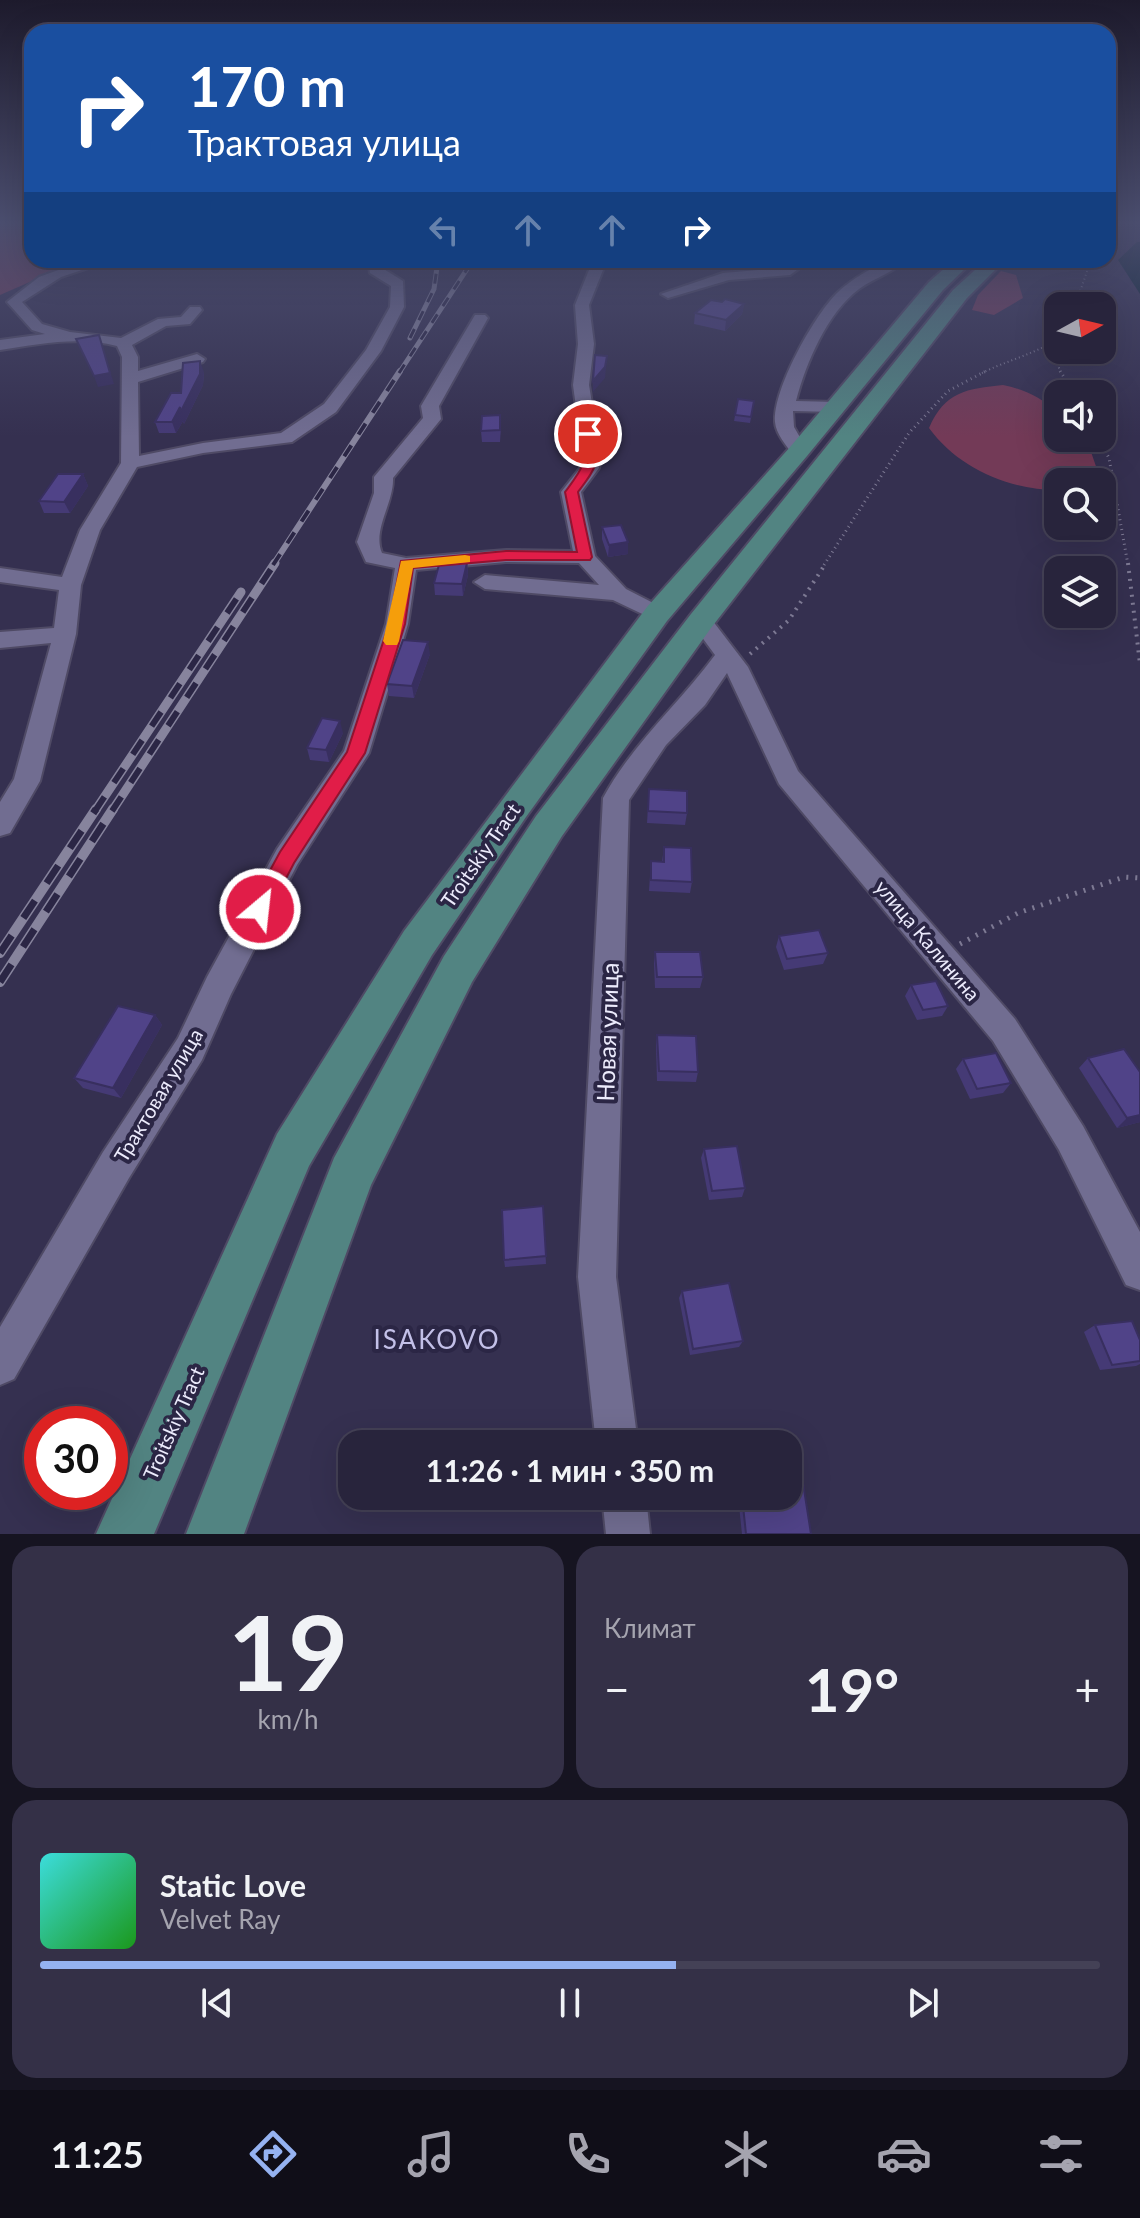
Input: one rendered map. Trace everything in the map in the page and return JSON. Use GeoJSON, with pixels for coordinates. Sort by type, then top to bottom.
{"type":"FeatureCollection","features":[{"type":"Feature","properties":{"kind":"main road","name":"Troitskiy Tract"},"geometry":{"type":"LineString","coordinates":[[125,1534],[293,1150],[418,943],[657,614],[799,451],[930,294]]}},
{"type":"Feature","properties":{"kind":"main road","name":"Troitskiy Tract"},"geometry":{"type":"LineString","coordinates":[[215,1534],[351,1175],[458,969],[549,826],[701,621],[960,294]]}},
{"type":"Feature","properties":{"kind":"street"},"geometry":{"type":"LineString","coordinates":[[22,294],[14,302],[37,327],[69,336],[123,343],[163,322],[185,321],[195,310]]}},
{"type":"Feature","properties":{"kind":"street"},"geometry":{"type":"LineString","coordinates":[[130,463],[203,448],[286,438],[330,408],[373,351],[397,307],[398,294]]}},
{"type":"Feature","properties":{"kind":"street"},"geometry":{"type":"LineString","coordinates":[[587,294],[582,305],[586,344],[581,385],[592,458],[590,468],[571,492],[585,557],[618,594],[657,614]]}},
{"type":"Feature","properties":{"kind":"street"},"geometry":{"type":"LineString","coordinates":[[799,451],[784,425],[785,406],[793,378],[839,298],[846,294]]}},
{"type":"Feature","properties":{"kind":"street"},"geometry":{"type":"LineString","coordinates":[[480,318],[430,406],[432,419],[383,477],[384,493],[367,542],[373,558],[406,564],[506,556],[585,557]]}},
{"type":"Feature","properties":{"kind":"street"},"geometry":{"type":"LineString","coordinates":[[0,345],[69,336]]}},
{"type":"Feature","properties":{"kind":"street"},"geometry":{"type":"LineString","coordinates":[[0,825],[27,781],[65,634],[70,585],[90,530],[130,463],[130,357],[123,343]]}},
{"type":"Feature","properties":{"kind":"street"},"geometry":{"type":"LineString","coordinates":[[130,379],[197,359]]}},
{"type":"Feature","properties":{"kind":"street"},"geometry":{"type":"LineString","coordinates":[[785,406],[836,407]]}},
{"type":"Feature","properties":{"kind":"street","name":"Трактовая улица"},"geometry":{"type":"LineString","coordinates":[[0,1365],[116,1165],[190,1049],[218,987],[287,857],[356,753],[397,624],[406,564]]}},
{"type":"Feature","properties":{"kind":"street"},"geometry":{"type":"LineString","coordinates":[[0,575],[70,585]]}},
{"type":"Feature","properties":{"kind":"street"},"geometry":{"type":"LineString","coordinates":[[485,582],[618,594]]}},
{"type":"Feature","properties":{"kind":"street","name":"улица Калинина"},"geometry":{"type":"LineString","coordinates":[[701,621],[731,662],[788,777],[1004,1030],[1071,1138],[1140,1271]]}},
{"type":"Feature","properties":{"kind":"street"},"geometry":{"type":"LineString","coordinates":[[0,640],[65,634]]}},
{"type":"Feature","properties":{"kind":"street","name":"Новая улица"},"geometry":{"type":"LineString","coordinates":[[615,1430],[597,1277],[616,798],[657,739],[731,662]]}},
{"type":"Feature","properties":{"kind":"street"},"geometry":{"type":"LineString","coordinates":[[625,1510],[628,1534]]}},
{"type":"Feature","properties":{"kind":"path"},"geometry":{"type":"LineString","coordinates":[[731,662],[789,620],[909,433],[948,391],[1008,359],[1044,347]]}},
{"type":"Feature","properties":{"kind":"path"},"geometry":{"type":"LineString","coordinates":[[1106,452],[1127,557],[1140,664]]}},
{"type":"Feature","properties":{"kind":"path"},"geometry":{"type":"LineString","coordinates":[[940,954],[1018,913],[1124,877],[1140,878]]}},
{"type":"Feature","properties":{"kind":"shaded area"},"geometry":{"type":"Polygon","coordinates":[[[1022,294],[1023,298],[994,315],[972,310],[978,295],[1022,294]]]}},
{"type":"Feature","properties":{"kind":"shaded area"},"geometry":{"type":"Polygon","coordinates":[[[1003,385],[1019,389],[1044,402],[1044,452],[1091,452],[1097,468],[1044,468],[1044,489],[1040,489],[1003,481],[954,455],[929,428],[950,399],[978,388],[1003,385]]]}},
{"type":"Feature","properties":{"kind":"building"},"geometry":{"type":"Polygon","coordinates":[[[725,299],[744,304],[726,320],[695,313],[711,300],[722,302],[725,299]]]}},
{"type":"Feature","properties":{"kind":"building"},"geometry":{"type":"Polygon","coordinates":[[[99,335],[110,373],[94,376],[76,339],[99,335]]]}},
{"type":"Feature","properties":{"kind":"building"},"geometry":{"type":"Polygon","coordinates":[[[595,355],[607,356],[605,367],[593,381],[595,355]]]}},
{"type":"Feature","properties":{"kind":"building"},"geometry":{"type":"Polygon","coordinates":[[[200,361],[200,374],[180,413],[180,407],[172,422],[155,422],[171,393],[181,393],[183,363],[200,361]]]}},
{"type":"Feature","properties":{"kind":"building"},"geometry":{"type":"Polygon","coordinates":[[[738,399],[754,401],[751,417],[735,415],[738,399]]]}},
{"type":"Feature","properties":{"kind":"building"},"geometry":{"type":"Polygon","coordinates":[[[500,415],[500,430],[481,431],[482,416],[500,415]]]}},
{"type":"Feature","properties":{"kind":"building"},"geometry":{"type":"Polygon","coordinates":[[[58,474],[83,474],[64,502],[39,501],[58,474]]]}},
{"type":"Feature","properties":{"kind":"building"},"geometry":{"type":"Polygon","coordinates":[[[621,525],[628,542],[609,545],[602,527],[621,525]]]}},
{"type":"Feature","properties":{"kind":"building"},"geometry":{"type":"Polygon","coordinates":[[[440,561],[467,563],[462,584],[434,583],[440,561]]]}},
{"type":"Feature","properties":{"kind":"building"},"geometry":{"type":"Polygon","coordinates":[[[403,640],[428,642],[412,686],[387,684],[403,640]]]}},
{"type":"Feature","properties":{"kind":"building"},"geometry":{"type":"Polygon","coordinates":[[[322,718],[340,721],[326,750],[307,748],[322,718]]]}},
{"type":"Feature","properties":{"kind":"building"},"geometry":{"type":"Polygon","coordinates":[[[649,789],[687,791],[687,813],[648,811],[649,789]]]}},
{"type":"Feature","properties":{"kind":"building"},"geometry":{"type":"Polygon","coordinates":[[[664,847],[691,848],[692,882],[651,880],[651,861],[664,862],[664,847]]]}},
{"type":"Feature","properties":{"kind":"building"},"geometry":{"type":"Polygon","coordinates":[[[819,930],[828,953],[787,959],[779,936],[819,930]]]}},
{"type":"Feature","properties":{"kind":"building"},"geometry":{"type":"Polygon","coordinates":[[[655,952],[700,952],[703,977],[657,977],[655,952]]]}},
{"type":"Feature","properties":{"kind":"building"},"geometry":{"type":"Polygon","coordinates":[[[936,981],[948,1006],[923,1010],[911,985],[936,981]]]}},
{"type":"Feature","properties":{"kind":"building"},"geometry":{"type":"Polygon","coordinates":[[[118,1006],[155,1015],[113,1088],[74,1078],[118,1006]]]}},
{"type":"Feature","properties":{"kind":"building"},"geometry":{"type":"Polygon","coordinates":[[[657,1035],[696,1036],[698,1072],[659,1071],[657,1035]]]}},
{"type":"Feature","properties":{"kind":"building"},"geometry":{"type":"Polygon","coordinates":[[[1124,1049],[1140,1072],[1140,1115],[1127,1118],[1088,1058],[1124,1049]]]}},
{"type":"Feature","properties":{"kind":"building"},"geometry":{"type":"Polygon","coordinates":[[[996,1053],[1011,1083],[977,1089],[963,1059],[996,1053]]]}},
{"type":"Feature","properties":{"kind":"building"},"geometry":{"type":"Polygon","coordinates":[[[737,1146],[745,1188],[712,1191],[704,1149],[737,1146]]]}},
{"type":"Feature","properties":{"kind":"building"},"geometry":{"type":"Polygon","coordinates":[[[543,1206],[546,1256],[504,1260],[502,1210],[543,1206]]]}},
{"type":"Feature","properties":{"kind":"building"},"geometry":{"type":"Polygon","coordinates":[[[729,1283],[743,1341],[693,1349],[682,1291],[729,1283]]]}},
{"type":"Feature","properties":{"kind":"building"},"geometry":{"type":"Polygon","coordinates":[[[1132,1321],[1140,1340],[1140,1361],[1112,1365],[1095,1325],[1132,1321]]]}},
{"type":"Feature","properties":{"kind":"building"},"geometry":{"type":"Polygon","coordinates":[[[802,1476],[811,1534],[746,1534],[743,1510],[802,1510],[802,1476]]]}},
{"type":"Feature","properties":{"kind":"railway"},"geometry":{"type":"LineString","coordinates":[[410,338],[432,294]]}},
{"type":"Feature","properties":{"kind":"railway"},"geometry":{"type":"LineString","coordinates":[[399,373],[451,294]]}},
{"type":"Feature","properties":{"kind":"railway"},"geometry":{"type":"LineString","coordinates":[[273,565],[400,371]]}},
{"type":"Feature","properties":{"kind":"railway"},"geometry":{"type":"LineString","coordinates":[[112,811],[275,563]]}},
{"type":"Feature","properties":{"kind":"railway"},"geometry":{"type":"LineString","coordinates":[[95,811],[241,592]]}},
{"type":"Feature","properties":{"kind":"railway"},"geometry":{"type":"LineString","coordinates":[[0,953],[96,809]]}},
{"type":"Feature","properties":{"kind":"railway"},"geometry":{"type":"LineString","coordinates":[[0,982],[113,809]]}},
{"type":"Feature","properties":{"kind":"slow traffic"},"geometry":{"type":"LineString","coordinates":[[391,641],[397,624],[406,564],[465,559]]}},
{"type":"Feature","properties":{"kind":"district","name":"ISAKOVO"},"geometry":{"type":"Point","coordinates":[437,1339]}},
{"type":"Feature","properties":{"kind":"route"},"geometry":{"type":"LineString","coordinates":[[260,909],[287,857],[356,753],[397,624],[406,564],[506,556],[585,557],[571,492],[590,468],[592,458],[588,434]]}}]}
